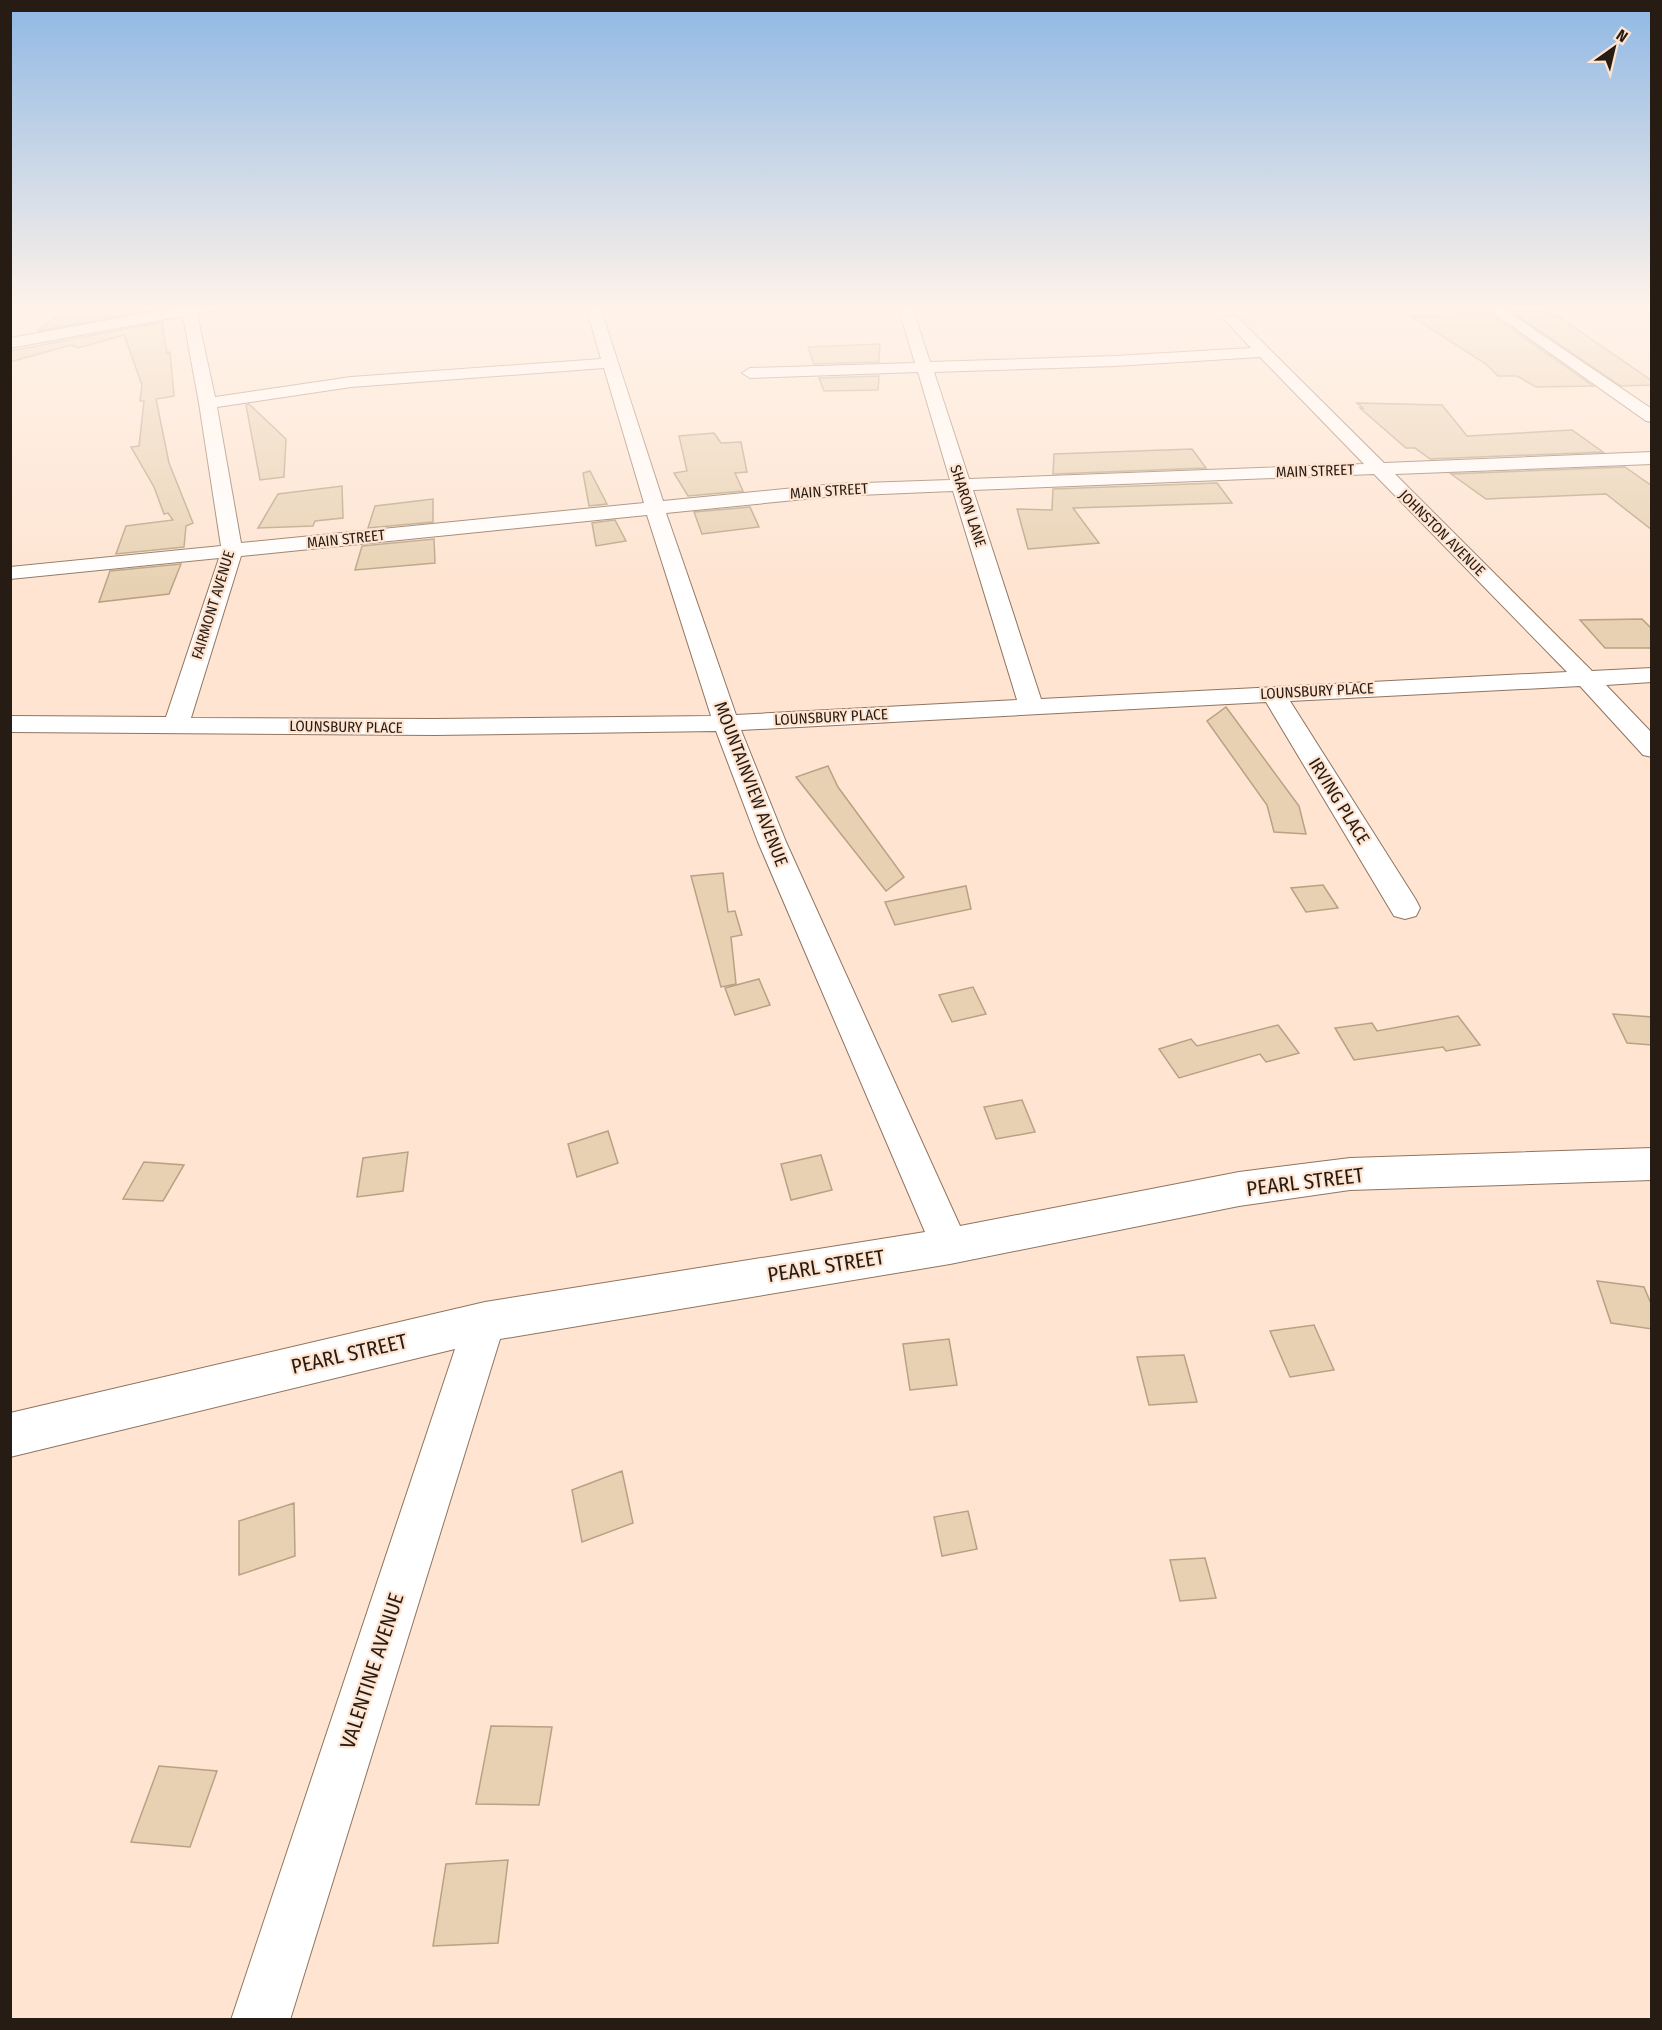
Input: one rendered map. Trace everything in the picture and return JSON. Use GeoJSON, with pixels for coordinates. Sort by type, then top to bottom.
{"type":"FeatureCollection","features":[{"type":"Feature","properties":{"kind":"street"},"geometry":{"type":"LineString","coordinates":[[208,404],[223,402]]}},
{"type":"Feature","properties":{"kind":"street","name":"MOUNTAINVIEW AVENUE"},"geometry":{"type":"LineString","coordinates":[[621,402],[726,723],[772,842],[950,1246]]}},
{"type":"Feature","properties":{"kind":"street","name":"SHARON LANE"},"geometry":{"type":"LineString","coordinates":[[936,402],[1031,706]]}},
{"type":"Feature","properties":{"kind":"street","name":"JOHNSTON AVENUE"},"geometry":{"type":"LineString","coordinates":[[1312,402],[1585,677],[1652,749]]}},
{"type":"Feature","properties":{"kind":"street"},"geometry":{"type":"LineString","coordinates":[[1630,402],[1652,417]]}},
{"type":"Feature","properties":{"kind":"street","name":"FAIRMONT AVENUE"},"geometry":{"type":"LineString","coordinates":[[176,725],[232,550],[208,404]]}},
{"type":"Feature","properties":{"kind":"street","name":"MAIN STREET"},"geometry":{"type":"LineString","coordinates":[[10,573],[827,490],[1652,458]]}},
{"type":"Feature","properties":{"kind":"street","name":"LOUNSBURY PLACE"},"geometry":{"type":"LineString","coordinates":[[10,724],[434,727],[726,723],[1652,675]]}},
{"type":"Feature","properties":{"kind":"street","name":"IRVING PLACE"},"geometry":{"type":"LineString","coordinates":[[1273,694],[1405,908]]}},
{"type":"Feature","properties":{"kind":"street","name":"PEARL STREET"},"geometry":{"type":"LineString","coordinates":[[10,1435],[485,1322],[950,1246],[1239,1189],[1350,1174],[1652,1164]]}},
{"type":"Feature","properties":{"kind":"street","name":"VALENTINE AVENUE"},"geometry":{"type":"LineString","coordinates":[[260,2019],[485,1322]]}},
{"type":"Feature","properties":{"kind":"building"},"geometry":{"type":"Polygon","coordinates":[[[144,402],[157,402],[169,463],[193,523],[186,526],[184,547],[116,554],[126,526],[173,520],[168,513],[164,514],[154,487],[131,447],[139,446],[144,402]]]}},
{"type":"Feature","properties":{"kind":"building"},"geometry":{"type":"Polygon","coordinates":[[[1357,403],[1442,405],[1467,436],[1572,430],[1603,452],[1430,459],[1415,448],[1406,448],[1357,403]]]}},
{"type":"Feature","properties":{"kind":"building"},"geometry":{"type":"Polygon","coordinates":[[[249,404],[286,439],[284,477],[260,480],[246,405],[249,404]]]}},
{"type":"Feature","properties":{"kind":"building"},"geometry":{"type":"Polygon","coordinates":[[[714,433],[721,443],[741,442],[747,472],[735,473],[743,491],[688,496],[674,473],[687,471],[679,436],[714,433]]]}},
{"type":"Feature","properties":{"kind":"building"},"geometry":{"type":"Polygon","coordinates":[[[1192,449],[1206,468],[1053,474],[1054,454],[1192,449]]]}},
{"type":"Feature","properties":{"kind":"building"},"geometry":{"type":"Polygon","coordinates":[[[1625,467],[1652,486],[1652,530],[1606,494],[1486,499],[1451,474],[1625,467]]]}},
{"type":"Feature","properties":{"kind":"building"},"geometry":{"type":"Polygon","coordinates":[[[590,471],[607,504],[589,506],[583,473],[590,471]]]}},
{"type":"Feature","properties":{"kind":"building"},"geometry":{"type":"Polygon","coordinates":[[[1217,483],[1232,503],[1073,508],[1099,543],[1028,549],[1017,509],[1052,510],[1053,489],[1217,483]]]}},
{"type":"Feature","properties":{"kind":"building"},"geometry":{"type":"Polygon","coordinates":[[[342,486],[343,518],[315,521],[313,526],[258,528],[278,494],[342,486]]]}},
{"type":"Feature","properties":{"kind":"building"},"geometry":{"type":"Polygon","coordinates":[[[433,499],[433,522],[368,528],[375,506],[433,499]]]}},
{"type":"Feature","properties":{"kind":"building"},"geometry":{"type":"Polygon","coordinates":[[[750,507],[759,527],[702,534],[694,512],[750,507]]]}},
{"type":"Feature","properties":{"kind":"building"},"geometry":{"type":"Polygon","coordinates":[[[615,520],[626,541],[596,546],[592,523],[615,520]]]}},
{"type":"Feature","properties":{"kind":"building"},"geometry":{"type":"Polygon","coordinates":[[[434,539],[435,563],[355,570],[362,546],[434,539]]]}},
{"type":"Feature","properties":{"kind":"building"},"geometry":{"type":"Polygon","coordinates":[[[181,564],[169,594],[99,602],[110,571],[181,564]]]}},
{"type":"Feature","properties":{"kind":"building"},"geometry":{"type":"Polygon","coordinates":[[[1642,619],[1652,629],[1652,648],[1605,648],[1580,620],[1642,619]]]}},
{"type":"Feature","properties":{"kind":"building"},"geometry":{"type":"Polygon","coordinates":[[[1226,707],[1299,806],[1306,834],[1274,832],[1267,805],[1207,721],[1226,707]]]}},
{"type":"Feature","properties":{"kind":"building"},"geometry":{"type":"Polygon","coordinates":[[[828,766],[838,787],[904,877],[886,891],[796,777],[828,766]]]}},
{"type":"Feature","properties":{"kind":"building"},"geometry":{"type":"Polygon","coordinates":[[[723,873],[728,912],[735,911],[742,935],[731,937],[736,984],[721,987],[691,876],[723,873]]]}},
{"type":"Feature","properties":{"kind":"building"},"geometry":{"type":"Polygon","coordinates":[[[1323,885],[1338,908],[1306,912],[1291,888],[1323,885]]]}},
{"type":"Feature","properties":{"kind":"building"},"geometry":{"type":"Polygon","coordinates":[[[966,886],[971,909],[895,925],[885,902],[966,886]]]}},
{"type":"Feature","properties":{"kind":"building"},"geometry":{"type":"Polygon","coordinates":[[[759,979],[770,1005],[735,1015],[725,988],[759,979]]]}},
{"type":"Feature","properties":{"kind":"building"},"geometry":{"type":"Polygon","coordinates":[[[973,987],[986,1014],[952,1022],[939,995],[973,987]]]}},
{"type":"Feature","properties":{"kind":"building"},"geometry":{"type":"Polygon","coordinates":[[[1613,1014],[1652,1017],[1652,1045],[1627,1043],[1613,1014]]]}},
{"type":"Feature","properties":{"kind":"building"},"geometry":{"type":"Polygon","coordinates":[[[1458,1016],[1480,1045],[1446,1051],[1443,1047],[1354,1060],[1335,1028],[1372,1023],[1377,1031],[1458,1016]]]}},
{"type":"Feature","properties":{"kind":"building"},"geometry":{"type":"Polygon","coordinates":[[[1278,1025],[1299,1053],[1266,1062],[1260,1054],[1179,1078],[1159,1049],[1191,1039],[1197,1046],[1278,1025]]]}},
{"type":"Feature","properties":{"kind":"building"},"geometry":{"type":"Polygon","coordinates":[[[1022,1100],[1035,1132],[996,1139],[984,1107],[1022,1100]]]}},
{"type":"Feature","properties":{"kind":"building"},"geometry":{"type":"Polygon","coordinates":[[[608,1131],[618,1163],[577,1177],[568,1144],[608,1131]]]}},
{"type":"Feature","properties":{"kind":"building"},"geometry":{"type":"Polygon","coordinates":[[[408,1152],[403,1191],[357,1197],[363,1158],[408,1152]]]}},
{"type":"Feature","properties":{"kind":"building"},"geometry":{"type":"Polygon","coordinates":[[[821,1155],[832,1190],[791,1200],[781,1164],[821,1155]]]}},
{"type":"Feature","properties":{"kind":"building"},"geometry":{"type":"Polygon","coordinates":[[[144,1162],[184,1165],[163,1201],[123,1199],[144,1162]]]}},
{"type":"Feature","properties":{"kind":"building"},"geometry":{"type":"Polygon","coordinates":[[[1597,1281],[1644,1287],[1652,1306],[1652,1329],[1611,1323],[1597,1281]]]}},
{"type":"Feature","properties":{"kind":"building"},"geometry":{"type":"Polygon","coordinates":[[[1314,1325],[1334,1370],[1290,1377],[1270,1331],[1314,1325]]]}},
{"type":"Feature","properties":{"kind":"building"},"geometry":{"type":"Polygon","coordinates":[[[949,1339],[957,1385],[910,1390],[903,1344],[949,1339]]]}},
{"type":"Feature","properties":{"kind":"building"},"geometry":{"type":"Polygon","coordinates":[[[1184,1355],[1197,1402],[1149,1405],[1137,1357],[1184,1355]]]}},
{"type":"Feature","properties":{"kind":"building"},"geometry":{"type":"Polygon","coordinates":[[[622,1471],[633,1523],[582,1542],[572,1490],[622,1471]]]}},
{"type":"Feature","properties":{"kind":"building"},"geometry":{"type":"Polygon","coordinates":[[[294,1503],[295,1556],[239,1575],[239,1521],[294,1503]]]}},
{"type":"Feature","properties":{"kind":"building"},"geometry":{"type":"Polygon","coordinates":[[[968,1511],[977,1549],[942,1556],[934,1517],[968,1511]]]}},
{"type":"Feature","properties":{"kind":"building"},"geometry":{"type":"Polygon","coordinates":[[[1205,1558],[1216,1598],[1180,1601],[1170,1560],[1205,1558]]]}},
{"type":"Feature","properties":{"kind":"building"},"geometry":{"type":"Polygon","coordinates":[[[491,1726],[552,1727],[539,1805],[476,1804],[491,1726]]]}},
{"type":"Feature","properties":{"kind":"building"},"geometry":{"type":"Polygon","coordinates":[[[159,1766],[217,1771],[190,1847],[131,1842],[159,1766]]]}},
{"type":"Feature","properties":{"kind":"building"},"geometry":{"type":"Polygon","coordinates":[[[508,1860],[498,1943],[433,1946],[446,1864],[508,1860]]]}}]}
